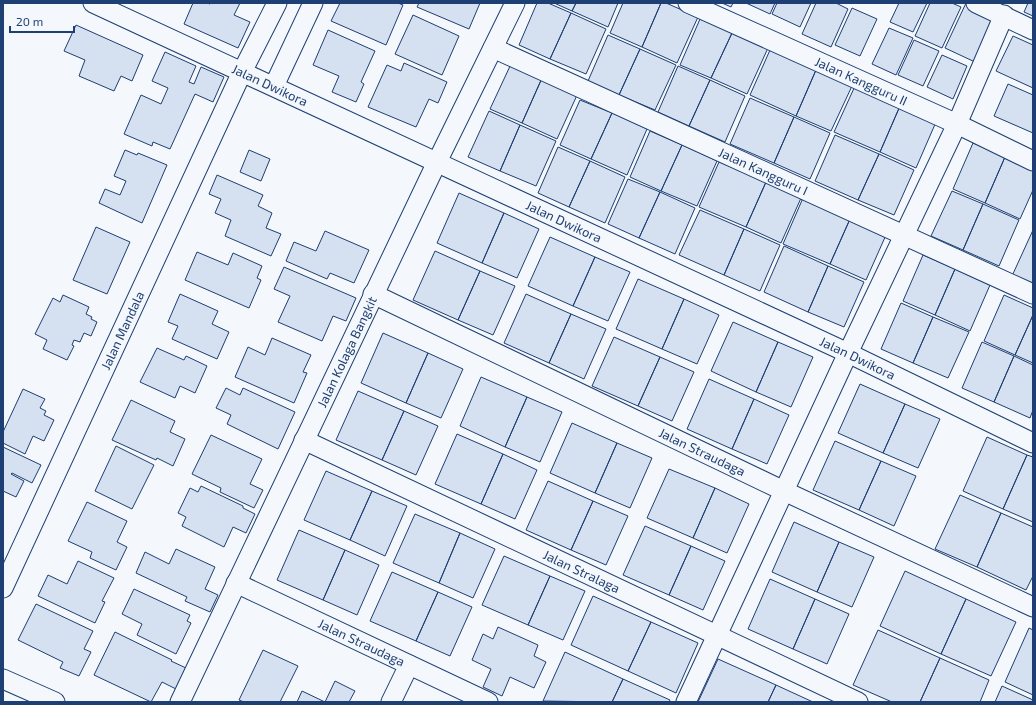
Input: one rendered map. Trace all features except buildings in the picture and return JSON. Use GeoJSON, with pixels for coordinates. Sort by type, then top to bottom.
{"type":"FeatureCollection","features":[{"type":"Feature","properties":{"kind":"street","name":"Jalan Dwikora"},"geometry":{"type":"LineString","coordinates":[[94,3],[848,353],[1033,443]]}},
{"type":"Feature","properties":{"kind":"street","name":"Jalan Mandala"},"geometry":{"type":"LineString","coordinates":[[3,588],[242,72],[277,3]]}},
{"type":"Feature","properties":{"kind":"street"},"geometry":{"type":"LineString","coordinates":[[274,86],[312,3]]}},
{"type":"Feature","properties":{"kind":"street","name":"Jalan Kolaga Bangkit"},"geometry":{"type":"LineString","coordinates":[[180,702],[373,294],[515,3]]}},
{"type":"Feature","properties":{"kind":"street","name":"Jalan Kangguru II"},"geometry":{"type":"LineString","coordinates":[[688,3],[957,124],[1033,161]]}},
{"type":"Feature","properties":{"kind":"street"},"geometry":{"type":"LineString","coordinates":[[976,3],[1033,30]]}},
{"type":"Feature","properties":{"kind":"street"},"geometry":{"type":"LineString","coordinates":[[686,702],[848,353],[957,124],[1004,15]]}},
{"type":"Feature","properties":{"kind":"street","name":"Jalan Kangguru I"},"geometry":{"type":"LineString","coordinates":[[494,48],[1033,294]]}},
{"type":"Feature","properties":{"kind":"street","name":"Jalan Straudaga"},"geometry":{"type":"LineString","coordinates":[[373,294],[784,491],[1033,607]]}},
{"type":"Feature","properties":{"kind":"street","name":"Jalan Stralaga"},"geometry":{"type":"LineString","coordinates":[[304,440],[858,702]]}},
{"type":"Feature","properties":{"kind":"street","name":"Jalan Straudaga"},"geometry":{"type":"LineString","coordinates":[[236,583],[488,702]]}},
{"type":"Feature","properties":{"kind":"street"},"geometry":{"type":"LineString","coordinates":[[391,702],[409,665]]}},
{"type":"Feature","properties":{"kind":"street"},"geometry":{"type":"LineString","coordinates":[[3,679],[55,702]]}}]}
